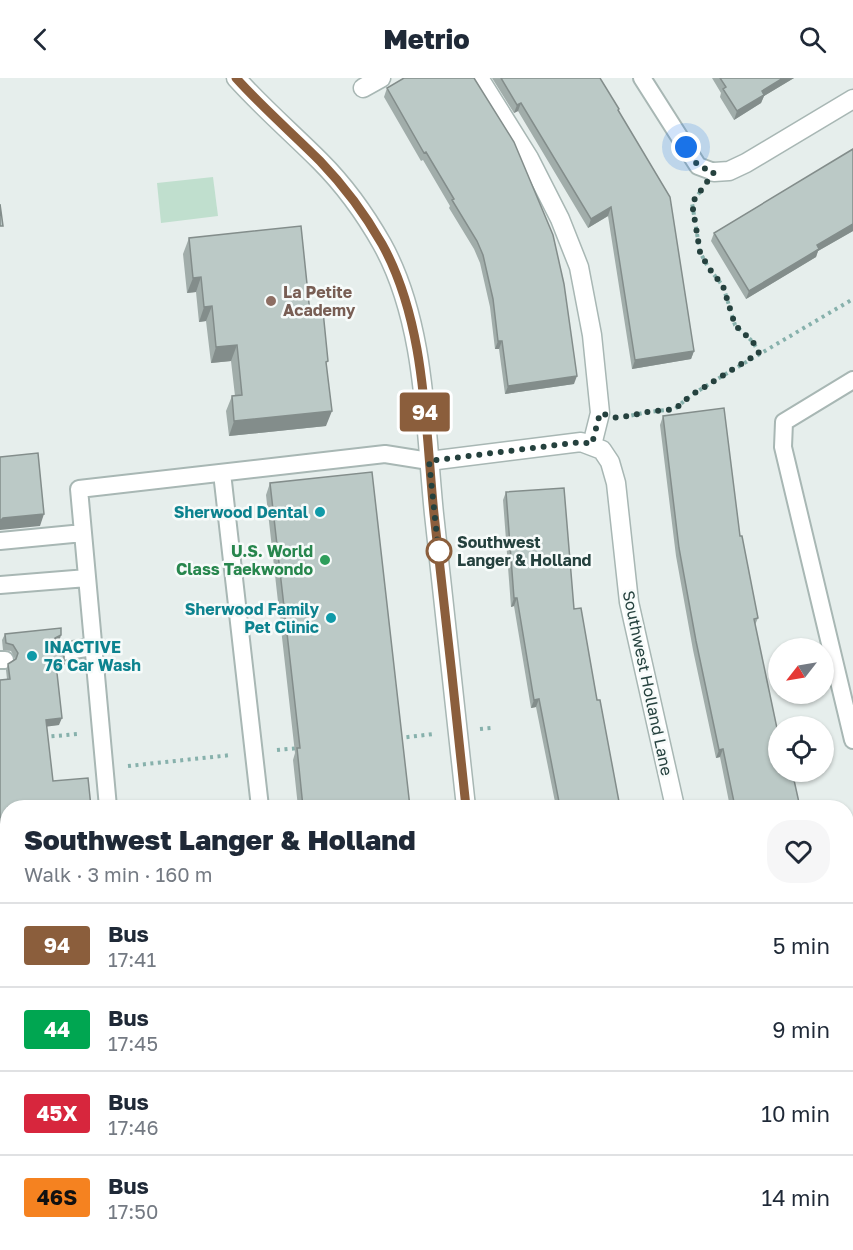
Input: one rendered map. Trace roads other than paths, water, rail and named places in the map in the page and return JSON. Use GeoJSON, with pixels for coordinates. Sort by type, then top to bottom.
{"type":"FeatureCollection","features":[{"type":"Feature","properties":{"kind":"street"},"geometry":{"type":"LineString","coordinates":[[236,78],[345,189],[383,246],[406,303],[414,336],[425,414],[465,800]]}},
{"type":"Feature","properties":{"kind":"street"},"geometry":{"type":"LineString","coordinates":[[363,88],[381,78]]}},
{"type":"Feature","properties":{"kind":"street"},"geometry":{"type":"LineString","coordinates":[[429,461],[581,442],[592,444],[600,413],[592,335],[579,267],[560,219],[534,168],[479,78]]}},
{"type":"Feature","properties":{"kind":"street"},"geometry":{"type":"LineString","coordinates":[[714,172],[729,171],[746,164],[853,99]]}},
{"type":"Feature","properties":{"kind":"street","name":"Southwest Holland Lane"},"geometry":{"type":"LineString","coordinates":[[592,444],[602,450],[610,462],[616,483],[629,602],[673,800]]}},
{"type":"Feature","properties":{"kind":"lane"},"geometry":{"type":"LineString","coordinates":[[642,78],[698,166],[714,172]]}},
{"type":"Feature","properties":{"kind":"lane"},"geometry":{"type":"LineString","coordinates":[[853,380],[784,422],[783,447],[853,740]]}},
{"type":"Feature","properties":{"kind":"lane"},"geometry":{"type":"LineString","coordinates":[[107,800],[79,489],[385,454],[429,461]]}},
{"type":"Feature","properties":{"kind":"lane"},"geometry":{"type":"LineString","coordinates":[[222,473],[259,800]]}},
{"type":"Feature","properties":{"kind":"lane"},"geometry":{"type":"LineString","coordinates":[[0,542],[83,534]]}},
{"type":"Feature","properties":{"kind":"lane"},"geometry":{"type":"LineString","coordinates":[[0,585],[87,578]]}},
{"type":"Feature","properties":{"kind":"lane"},"geometry":{"type":"LineString","coordinates":[[60,652],[93,647]]}},
{"type":"Feature","properties":{"kind":"place","name":"La Petite Academy"},"geometry":{"type":"Point","coordinates":[271,301]}},
{"type":"Feature","properties":{"kind":"place","name":"Sherwood Dental"},"geometry":{"type":"Point","coordinates":[320,512]}},
{"type":"Feature","properties":{"kind":"place","name":"Southwest Langer & Holland"},"geometry":{"type":"Point","coordinates":[439,551]}},
{"type":"Feature","properties":{"kind":"place","name":"U.S. World Class Taekwondo"},"geometry":{"type":"Point","coordinates":[325,560]}},
{"type":"Feature","properties":{"kind":"place","name":"Sherwood Family Pet Clinic"},"geometry":{"type":"Point","coordinates":[331,618]}},
{"type":"Feature","properties":{"kind":"place","name":"INACTIVE 76 Car Wash"},"geometry":{"type":"Point","coordinates":[32,656]}}]}
